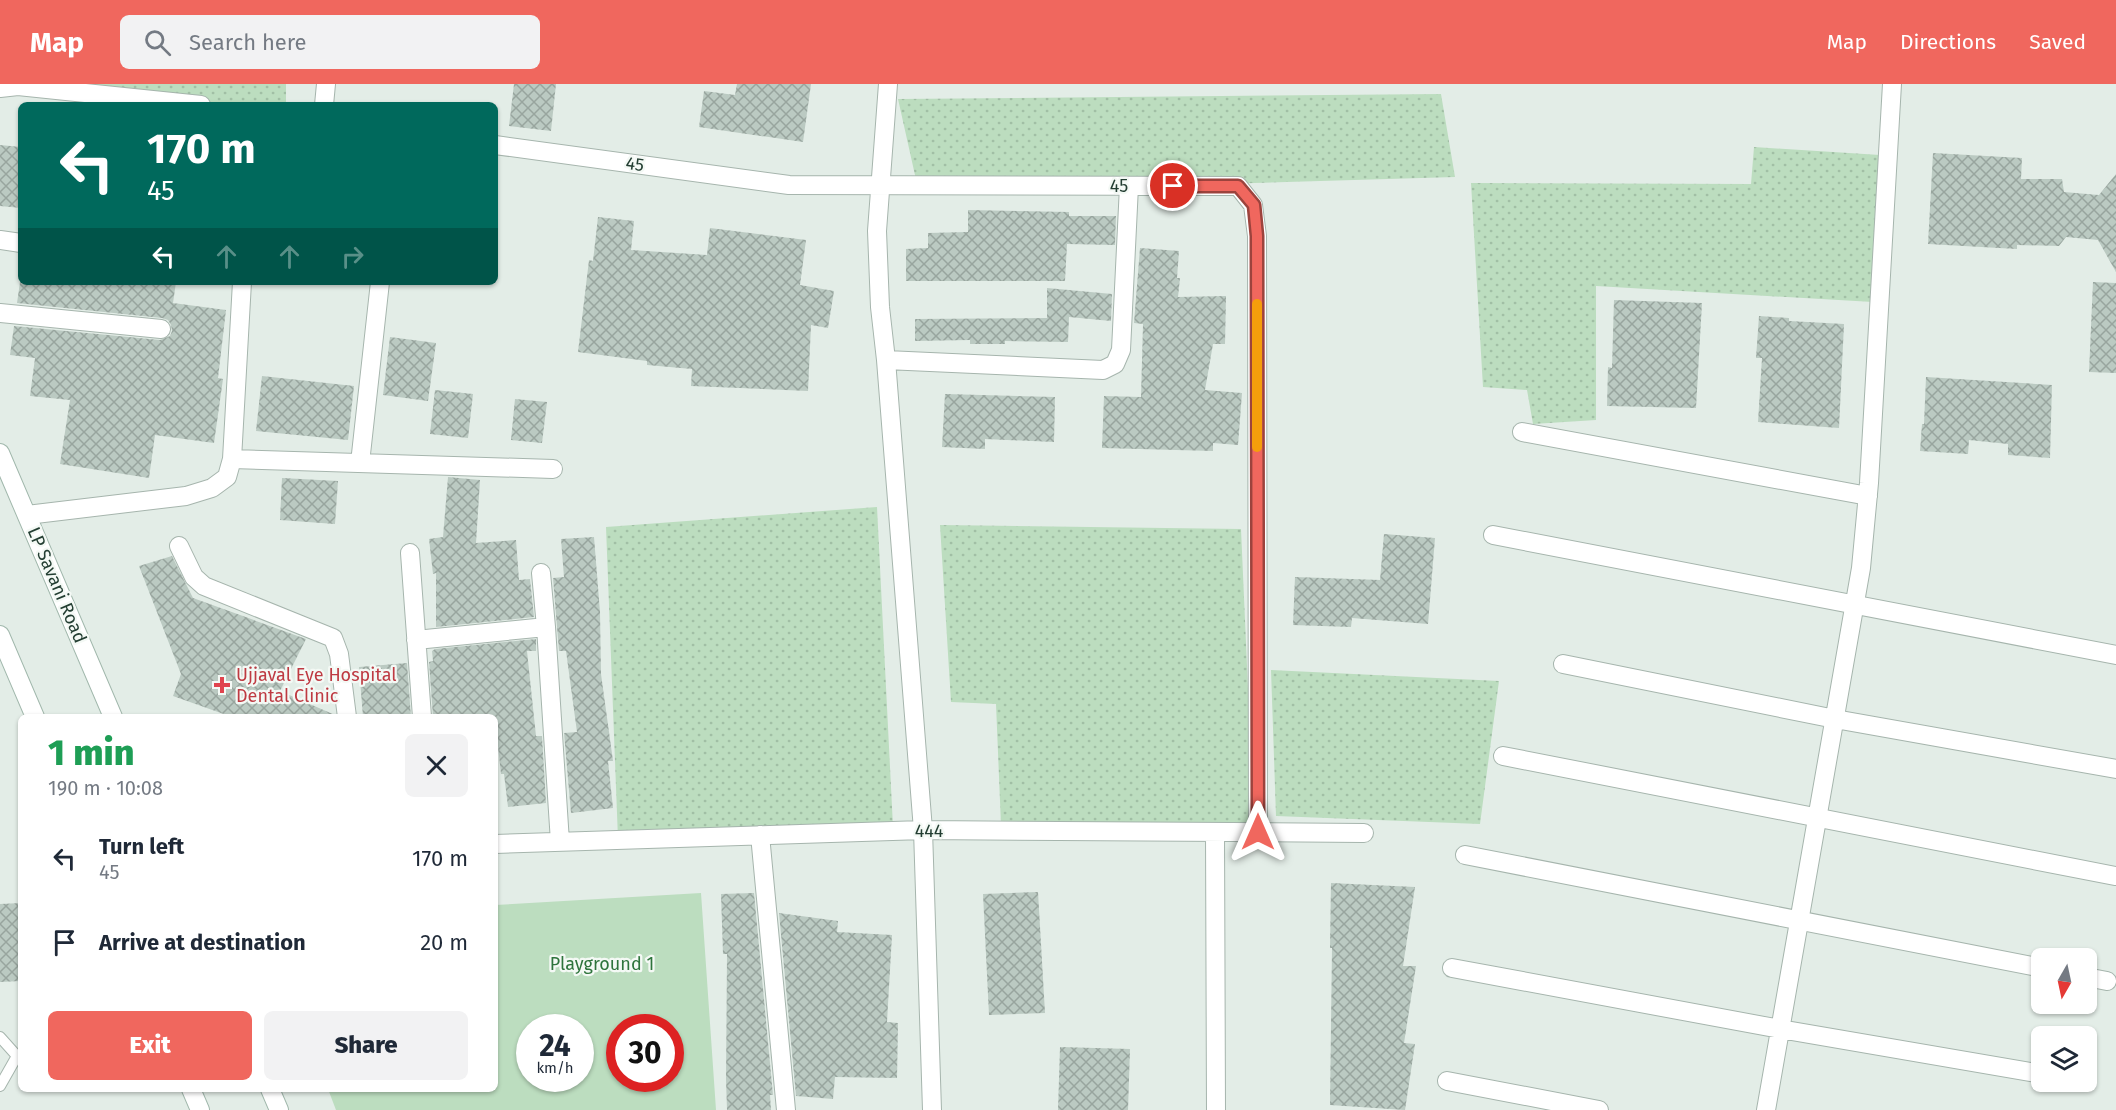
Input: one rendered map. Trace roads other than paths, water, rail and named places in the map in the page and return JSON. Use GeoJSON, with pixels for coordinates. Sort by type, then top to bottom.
{"type":"FeatureCollection","features":[{"type":"Feature","properties":{"kind":"street"},"geometry":{"type":"LineString","coordinates":[[324,102],[326,84]]}},
{"type":"Feature","properties":{"kind":"street"},"geometry":{"type":"LineString","coordinates":[[888,84],[878,242],[880,307],[923,830],[932,1110]]}},
{"type":"Feature","properties":{"kind":"street"},"geometry":{"type":"LineString","coordinates":[[1766,1110],[1862,568],[1892,84]]}},
{"type":"Feature","properties":{"kind":"street"},"geometry":{"type":"LineString","coordinates":[[0,88],[18,86],[173,102]]}},
{"type":"Feature","properties":{"kind":"street","name":"45"},"geometry":{"type":"LineString","coordinates":[[498,145],[789,185],[1238,186],[1254,205],[1257,236],[1258,832]]}},
{"type":"Feature","properties":{"kind":"street"},"geometry":{"type":"LineString","coordinates":[[886,360],[1103,370],[1115,364],[1121,350],[1129,186]]}},
{"type":"Feature","properties":{"kind":"street"},"geometry":{"type":"LineString","coordinates":[[0,240],[18,243]]}},
{"type":"Feature","properties":{"kind":"street"},"geometry":{"type":"LineString","coordinates":[[27,514],[186,496],[212,488],[227,477],[231,459],[242,285]]}},
{"type":"Feature","properties":{"kind":"street"},"geometry":{"type":"LineString","coordinates":[[360,463],[380,285]]}},
{"type":"Feature","properties":{"kind":"street"},"geometry":{"type":"LineString","coordinates":[[0,313],[162,330]]}},
{"type":"Feature","properties":{"kind":"street"},"geometry":{"type":"LineString","coordinates":[[1522,432],[1868,496]]}},
{"type":"Feature","properties":{"kind":"street","name":"LP Savani Road"},"geometry":{"type":"LineString","coordinates":[[0,453],[112,714]]}},
{"type":"Feature","properties":{"kind":"street"},"geometry":{"type":"LineString","coordinates":[[231,459],[553,469]]}},
{"type":"Feature","properties":{"kind":"street"},"geometry":{"type":"LineString","coordinates":[[1493,535],[2116,655]]}},
{"type":"Feature","properties":{"kind":"street"},"geometry":{"type":"LineString","coordinates":[[179,546],[194,576],[204,586],[333,638],[339,654],[347,714]]}},
{"type":"Feature","properties":{"kind":"street"},"geometry":{"type":"LineString","coordinates":[[410,553],[422,714]]}},
{"type":"Feature","properties":{"kind":"street"},"geometry":{"type":"LineString","coordinates":[[541,573],[560,842]]}},
{"type":"Feature","properties":{"kind":"street"},"geometry":{"type":"LineString","coordinates":[[416,640],[546,627]]}},
{"type":"Feature","properties":{"kind":"street"},"geometry":{"type":"LineString","coordinates":[[0,635],[33,714]]}},
{"type":"Feature","properties":{"kind":"street"},"geometry":{"type":"LineString","coordinates":[[1563,664],[1835,719],[2116,769]]}},
{"type":"Feature","properties":{"kind":"street"},"geometry":{"type":"LineString","coordinates":[[1503,756],[2115,876]]}},
{"type":"Feature","properties":{"kind":"street","name":"444"},"geometry":{"type":"LineString","coordinates":[[498,844],[923,830],[1364,833]]}},
{"type":"Feature","properties":{"kind":"street"},"geometry":{"type":"LineString","coordinates":[[1215,832],[1216,1110]]}},
{"type":"Feature","properties":{"kind":"street"},"geometry":{"type":"LineString","coordinates":[[760,835],[786,1110]]}},
{"type":"Feature","properties":{"kind":"street"},"geometry":{"type":"LineString","coordinates":[[1465,855],[2031,966]]}},
{"type":"Feature","properties":{"kind":"street"},"geometry":{"type":"LineString","coordinates":[[1452,968],[1780,1029],[2031,1072]]}},
{"type":"Feature","properties":{"kind":"street"},"geometry":{"type":"LineString","coordinates":[[2097,979],[2107,981]]}},
{"type":"Feature","properties":{"kind":"street"},"geometry":{"type":"LineString","coordinates":[[1447,1081],[1599,1110]]}},
{"type":"Feature","properties":{"kind":"street"},"geometry":{"type":"LineString","coordinates":[[192,1092],[200,1110]]}},
{"type":"Feature","properties":{"kind":"street"},"geometry":{"type":"LineString","coordinates":[[271,1092],[279,1110]]}},
{"type":"Feature","properties":{"kind":"lane"},"geometry":{"type":"LineString","coordinates":[[0,1037],[18,1054]]}},
{"type":"Feature","properties":{"kind":"lane"},"geometry":{"type":"LineString","coordinates":[[0,1086],[18,1057]]}},
{"type":"Feature","properties":{"kind":"place","name":"Ujjaval Eye Hospital Dental Clinic"},"geometry":{"type":"Point","coordinates":[222,685]}},
{"type":"Feature","properties":{"kind":"park label","name":"Playground 1"},"geometry":{"type":"Point","coordinates":[602,964]}}]}
